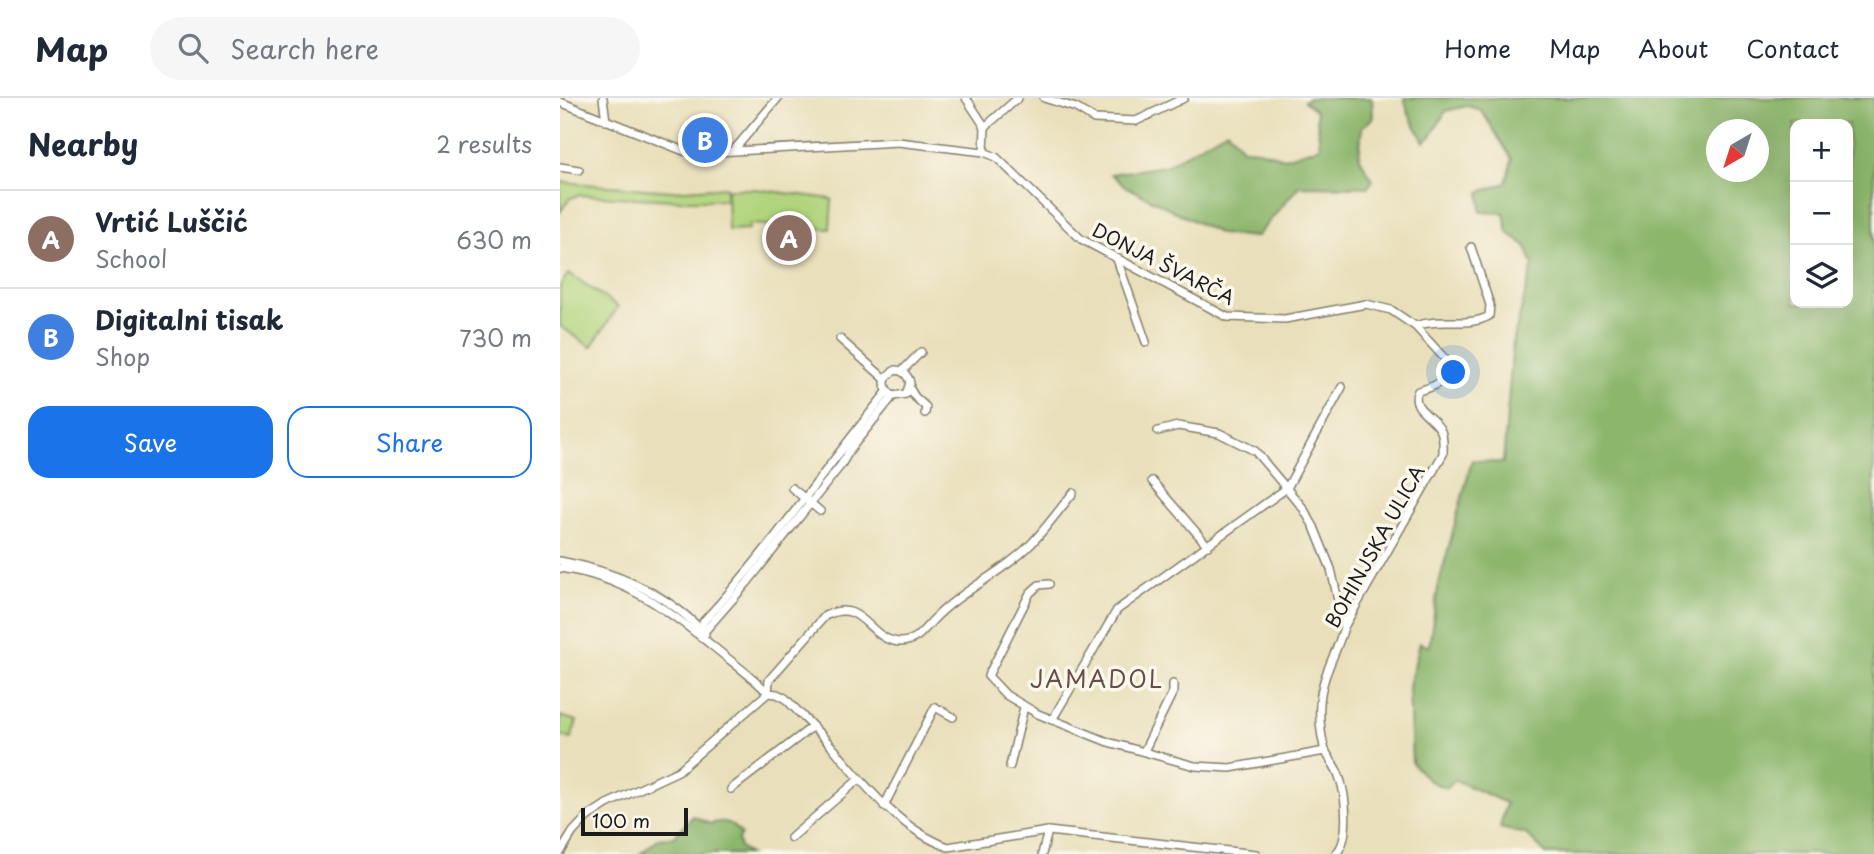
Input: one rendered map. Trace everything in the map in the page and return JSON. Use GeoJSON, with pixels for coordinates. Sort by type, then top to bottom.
{"type":"FeatureCollection","features":[{"type":"Feature","properties":{"kind":"street"},"geometry":{"type":"LineString","coordinates":[[603,98],[606,121]]}},
{"type":"Feature","properties":{"kind":"street"},"geometry":{"type":"LineString","coordinates":[[734,150],[777,98]]}},
{"type":"Feature","properties":{"kind":"street"},"geometry":{"type":"LineString","coordinates":[[560,102],[684,151],[697,153],[898,142],[984,152],[985,127],[966,98]]}},
{"type":"Feature","properties":{"kind":"street"},"geometry":{"type":"LineString","coordinates":[[985,127],[1018,98]]}},
{"type":"Feature","properties":{"kind":"street"},"geometry":{"type":"LineString","coordinates":[[1044,98],[1076,108],[1094,119],[1136,121],[1184,98]]}},
{"type":"Feature","properties":{"kind":"street","name":"DONJA ŠVARČA"},"geometry":{"type":"LineString","coordinates":[[984,152],[996,157],[1081,239],[1227,317],[1285,319],[1366,304],[1391,310],[1415,326]]}},
{"type":"Feature","properties":{"kind":"street"},"geometry":{"type":"LineString","coordinates":[[560,167],[579,170]]}},
{"type":"Feature","properties":{"kind":"street"},"geometry":{"type":"LineString","coordinates":[[1415,326],[1429,321],[1481,321],[1489,316],[1490,305],[1471,247]]}},
{"type":"Feature","properties":{"kind":"street"},"geometry":{"type":"LineString","coordinates":[[1117,258],[1146,342]]}},
{"type":"Feature","properties":{"kind":"street","name":"BOHINJSKA ULICA"},"geometry":{"type":"LineString","coordinates":[[1335,854],[1343,846],[1344,801],[1339,775],[1325,751],[1320,721],[1322,685],[1338,649],[1344,627],[1443,454],[1443,434],[1436,422],[1416,404],[1415,397],[1418,391],[1436,386],[1445,376],[1446,360],[1415,326]]}},
{"type":"Feature","properties":{"kind":"street"},"geometry":{"type":"LineString","coordinates":[[840,339],[888,376]]}},
{"type":"Feature","properties":{"kind":"street"},"geometry":{"type":"LineString","coordinates":[[921,352],[905,373],[908,391],[926,407],[925,413]]}},
{"type":"Feature","properties":{"kind":"street"},"geometry":{"type":"LineString","coordinates":[[890,394],[884,384],[888,376],[896,370],[905,373]]}},
{"type":"Feature","properties":{"kind":"street"},"geometry":{"type":"LineString","coordinates":[[1052,720],[1117,610],[1287,488],[1342,387]]}},
{"type":"Feature","properties":{"kind":"street"},"geometry":{"type":"LineString","coordinates":[[704,632],[703,622],[807,500],[890,394],[908,391]]}},
{"type":"Feature","properties":{"kind":"street"},"geometry":{"type":"LineString","coordinates":[[1158,432],[1178,426],[1219,433],[1255,451],[1303,508],[1331,569],[1344,627]]}},
{"type":"Feature","properties":{"kind":"street"},"geometry":{"type":"LineString","coordinates":[[1152,481],[1208,546]]}},
{"type":"Feature","properties":{"kind":"street"},"geometry":{"type":"LineString","coordinates":[[792,488],[820,511]]}},
{"type":"Feature","properties":{"kind":"street"},"geometry":{"type":"LineString","coordinates":[[560,853],[587,817],[607,804],[678,771],[768,693],[769,680],[825,616],[837,610],[853,612],[882,635],[897,642],[919,636],[949,604],[1031,544],[1073,493]]}},
{"type":"Feature","properties":{"kind":"street"},"geometry":{"type":"LineString","coordinates":[[695,632],[704,632],[747,583],[807,500]]}},
{"type":"Feature","properties":{"kind":"street"},"geometry":{"type":"LineString","coordinates":[[560,561],[631,582],[658,597],[692,621],[704,632],[713,646]]}},
{"type":"Feature","properties":{"kind":"street"},"geometry":{"type":"LineString","coordinates":[[560,568],[593,574],[639,593],[695,632],[768,693],[785,698],[884,806],[947,851],[1048,831],[1256,854]]}},
{"type":"Feature","properties":{"kind":"street"},"geometry":{"type":"LineString","coordinates":[[1049,584],[1039,585],[1030,593],[988,676],[1006,695],[1024,707],[1108,742],[1195,766],[1230,768],[1325,751]]}},
{"type":"Feature","properties":{"kind":"street"},"geometry":{"type":"LineString","coordinates":[[692,621],[703,622]]}},
{"type":"Feature","properties":{"kind":"street"},"geometry":{"type":"LineString","coordinates":[[1144,751],[1173,692],[1173,684]]}},
{"type":"Feature","properties":{"kind":"street"},"geometry":{"type":"LineString","coordinates":[[884,806],[935,707],[953,716]]}},
{"type":"Feature","properties":{"kind":"street"},"geometry":{"type":"LineString","coordinates":[[1010,766],[1024,707]]}},
{"type":"Feature","properties":{"kind":"street"},"geometry":{"type":"LineString","coordinates":[[731,789],[812,727]]}},
{"type":"Feature","properties":{"kind":"street"},"geometry":{"type":"LineString","coordinates":[[791,838],[858,780]]}},
{"type":"Feature","properties":{"kind":"street"},"geometry":{"type":"LineString","coordinates":[[1042,854],[1048,831]]}},
{"type":"Feature","properties":{"kind":"green space"},"geometry":{"type":"Polygon","coordinates":[[[1309,98],[1372,98],[1373,118],[1362,127],[1359,157],[1373,180],[1368,187],[1299,186],[1256,237],[1220,234],[1126,187],[1111,174],[1165,166],[1227,130],[1243,149],[1259,150],[1284,158],[1320,147],[1316,111],[1304,101],[1309,98]]]}},
{"type":"Feature","properties":{"kind":"green space"},"geometry":{"type":"Polygon","coordinates":[[[1404,98],[1874,98],[1874,854],[1546,854],[1526,834],[1500,828],[1506,803],[1455,780],[1446,788],[1429,781],[1412,763],[1409,686],[1420,643],[1429,647],[1438,587],[1472,460],[1503,463],[1513,342],[1533,264],[1525,245],[1508,233],[1504,213],[1481,212],[1480,192],[1506,183],[1512,159],[1481,110],[1467,106],[1446,111],[1431,136],[1424,142],[1408,112],[1404,98]]]}},
{"type":"Feature","properties":{"kind":"green space"},"geometry":{"type":"Polygon","coordinates":[[[560,182],[671,191],[726,187],[726,200],[580,195],[570,198],[560,212],[560,182]]]}},
{"type":"Feature","properties":{"kind":"green space"},"geometry":{"type":"Polygon","coordinates":[[[727,189],[755,189],[832,199],[830,229],[749,224],[749,229],[728,230],[727,189]]]}},
{"type":"Feature","properties":{"kind":"green space"},"geometry":{"type":"Polygon","coordinates":[[[569,273],[618,307],[591,347],[560,326],[560,285],[569,273]]]}},
{"type":"Feature","properties":{"kind":"green space"},"geometry":{"type":"Polygon","coordinates":[[[560,716],[577,721],[571,739],[560,735],[560,716]]]}},
{"type":"Feature","properties":{"kind":"green space"},"geometry":{"type":"Polygon","coordinates":[[[693,816],[710,824],[731,824],[741,834],[738,840],[740,848],[749,854],[640,854],[658,839],[674,837],[693,816]]]}},
{"type":"Feature","properties":{"kind":"place","name":"Digitalni tisak"},"geometry":{"type":"Point","coordinates":[705,140]}},
{"type":"Feature","properties":{"kind":"place","name":"Vrtić Luščić"},"geometry":{"type":"Point","coordinates":[789,238]}},
{"type":"Feature","properties":{"kind":"district","name":"JAMADOL"},"geometry":{"type":"Point","coordinates":[1097,678]}}]}
